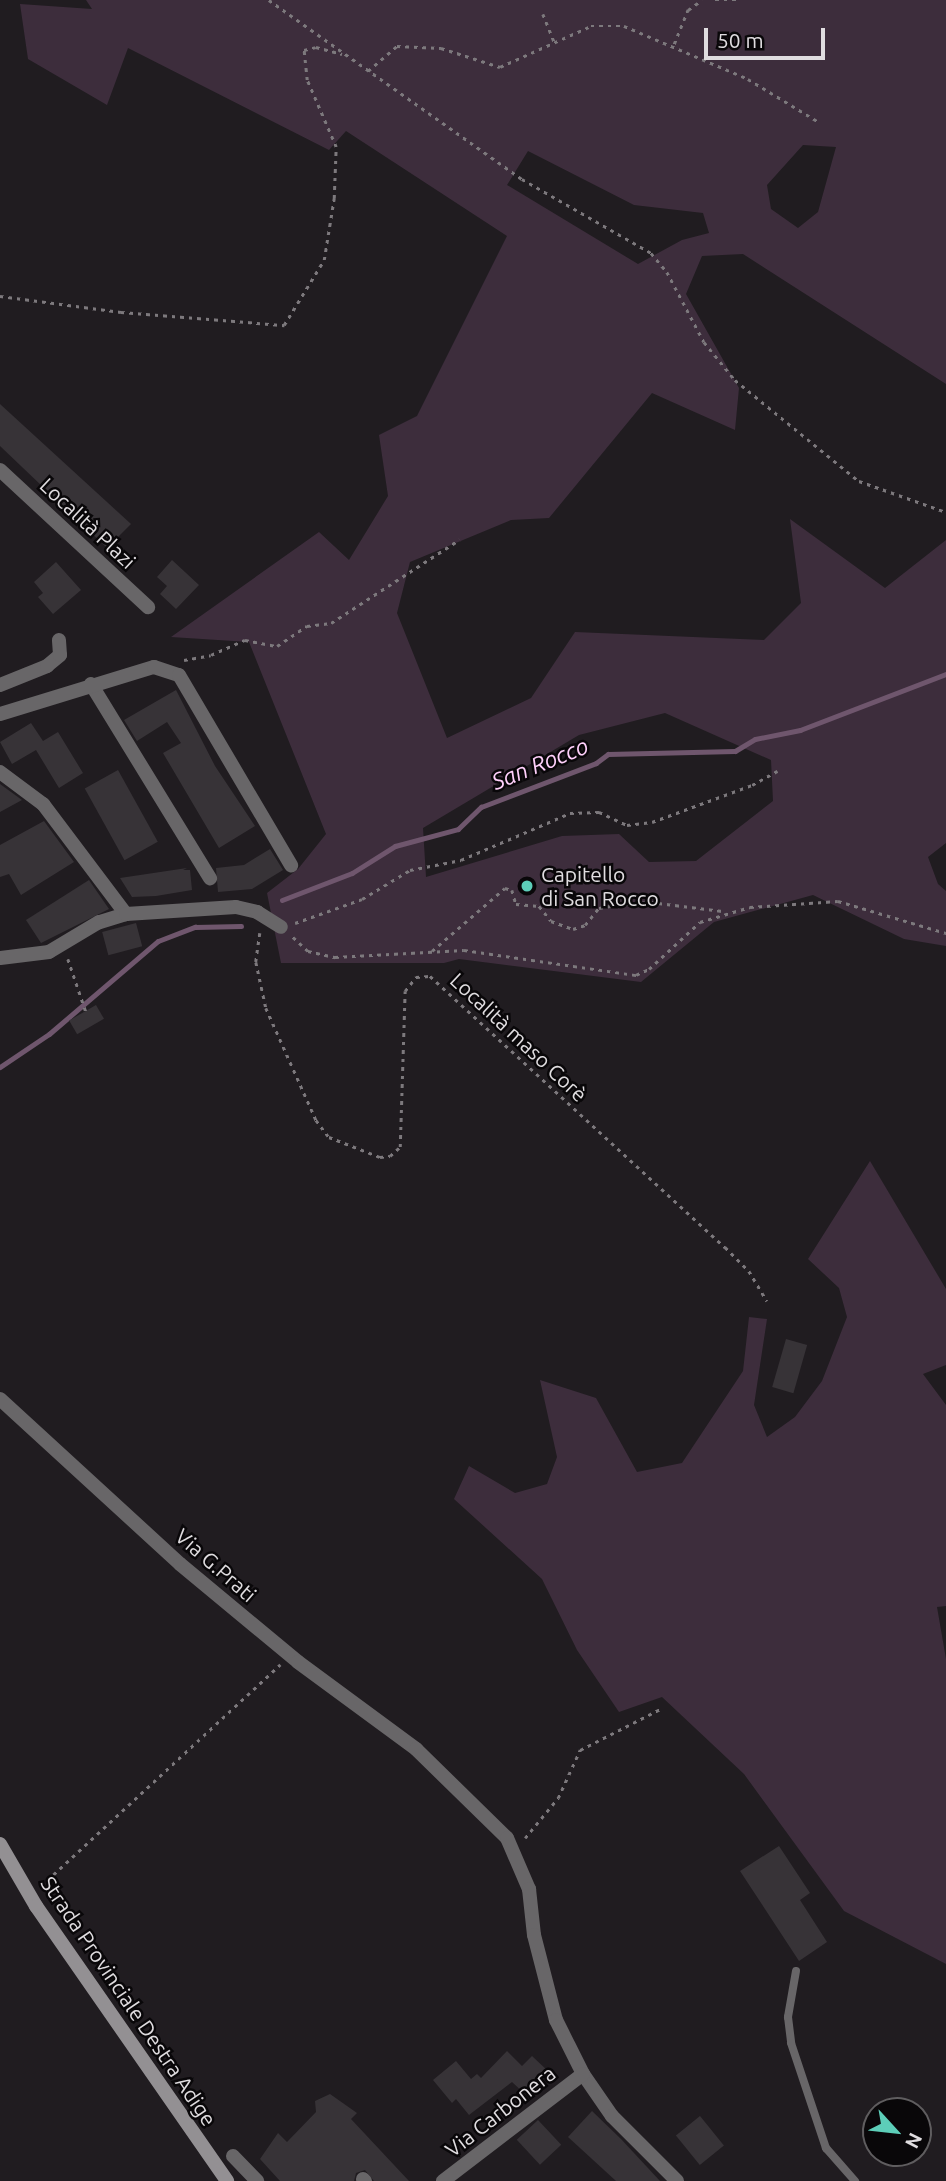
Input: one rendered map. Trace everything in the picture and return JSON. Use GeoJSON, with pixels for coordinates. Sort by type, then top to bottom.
{"type":"FeatureCollection","features":[{"type":"Feature","properties":{"kind":"main road","name":"Strada Provinciale Destra Adige"},"geometry":{"type":"LineString","coordinates":[[0,1844],[30,1896],[227,2181]]}},
{"type":"Feature","properties":{"kind":"street","name":"Località Plazi"},"geometry":{"type":"LineString","coordinates":[[0,470],[148,607]]}},
{"type":"Feature","properties":{"kind":"street"},"geometry":{"type":"LineString","coordinates":[[0,685],[47,666],[60,655],[60,640]]}},
{"type":"Feature","properties":{"kind":"street"},"geometry":{"type":"LineString","coordinates":[[0,714],[91,684],[154,667],[179,675],[291,865]]}},
{"type":"Feature","properties":{"kind":"street"},"geometry":{"type":"LineString","coordinates":[[91,684],[210,878]]}},
{"type":"Feature","properties":{"kind":"street"},"geometry":{"type":"LineString","coordinates":[[0,772],[43,804],[126,915]]}},
{"type":"Feature","properties":{"kind":"street"},"geometry":{"type":"LineString","coordinates":[[0,958],[48,952],[99,922],[126,915],[236,907],[262,915],[281,926]]}},
{"type":"Feature","properties":{"kind":"street","name":"Via G.Prati"},"geometry":{"type":"LineString","coordinates":[[0,1399],[180,1564],[290,1656],[416,1749],[467,1794],[507,1838],[529,1889],[545,1987],[583,2074],[612,2116],[677,2181]]}},
{"type":"Feature","properties":{"kind":"street","name":"Via Carbonera"},"geometry":{"type":"LineString","coordinates":[[443,2181],[583,2074]]}},
{"type":"Feature","properties":{"kind":"street"},"geometry":{"type":"LineString","coordinates":[[233,2156],[257,2181]]}},
{"type":"Feature","properties":{"kind":"lane"},"geometry":{"type":"LineString","coordinates":[[796,1971],[788,2017],[792,2043],[826,2148],[855,2181]]}},
{"type":"Feature","properties":{"kind":"path"},"geometry":{"type":"LineString","coordinates":[[269,0],[522,178],[650,253],[667,272],[704,342],[735,380],[859,481],[946,512]]}},
{"type":"Feature","properties":{"kind":"path"},"geometry":{"type":"LineString","coordinates":[[674,44],[688,10],[702,0]]}},
{"type":"Feature","properties":{"kind":"path"},"geometry":{"type":"LineString","coordinates":[[715,0],[738,0]]}},
{"type":"Feature","properties":{"kind":"path"},"geometry":{"type":"LineString","coordinates":[[543,15],[555,44]]}},
{"type":"Feature","properties":{"kind":"path"},"geometry":{"type":"LineString","coordinates":[[368,71],[397,46],[441,48],[500,67],[591,26],[624,26],[658,42],[674,44],[785,98],[817,121]]}},
{"type":"Feature","properties":{"kind":"path"},"geometry":{"type":"LineString","coordinates":[[0,296],[121,312],[284,325],[324,260],[335,153],[318,99],[307,80],[304,50],[316,47],[344,55]]}},
{"type":"Feature","properties":{"kind":"path"},"geometry":{"type":"LineString","coordinates":[[154,667],[211,655],[245,640],[277,646],[307,626],[340,618],[459,540]]}},
{"type":"Feature","properties":{"kind":"path"},"geometry":{"type":"LineString","coordinates":[[725,911],[700,922],[649,969],[636,975],[464,950],[335,957],[308,951],[281,926],[362,899],[410,870],[461,860],[570,813],[599,812],[627,825],[652,822],[752,785],[777,771]]}},
{"type":"Feature","properties":{"kind":"path"},"geometry":{"type":"LineString","coordinates":[[431,951],[505,888],[512,890],[516,904],[539,906],[551,921],[573,929],[585,925],[599,908],[616,905],[650,902],[725,911],[808,900],[838,901],[946,933]]}},
{"type":"Feature","properties":{"kind":"path","name":"Località maso Corè"},"geometry":{"type":"LineString","coordinates":[[262,915],[256,962],[266,1008],[316,1120],[329,1137],[380,1157],[390,1156],[400,1147],[405,991],[416,977],[430,976],[725,1247],[749,1271],[767,1301]]}},
{"type":"Feature","properties":{"kind":"path"},"geometry":{"type":"LineString","coordinates":[[68,942],[69,971],[86,1012]]}},
{"type":"Feature","properties":{"kind":"path"},"geometry":{"type":"LineString","coordinates":[[30,1896],[290,1656]]}},
{"type":"Feature","properties":{"kind":"path"},"geometry":{"type":"LineString","coordinates":[[515,1857],[527,1834],[558,1798],[580,1751],[662,1708]]}},
{"type":"Feature","properties":{"kind":"shaded area"},"geometry":{"type":"Polygon","coordinates":[[[86,0],[946,0],[946,384],[743,254],[702,256],[686,294],[739,388],[735,430],[652,393],[549,518],[511,520],[410,562],[397,613],[447,738],[531,698],[575,632],[764,640],[801,603],[790,519],[885,588],[946,540],[946,843],[928,857],[938,884],[946,891],[946,946],[904,939],[813,895],[714,922],[641,982],[459,959],[444,963],[281,963],[267,893],[298,869],[326,834],[249,642],[171,637],[319,532],[349,560],[388,496],[379,435],[417,416],[507,236],[346,131],[329,150],[128,48],[107,105],[28,59],[20,4],[92,9],[86,0]],[[803,145],[767,185],[771,209],[798,228],[818,212],[836,147],[803,145]],[[528,151],[507,185],[638,264],[682,240],[709,233],[703,213],[634,205],[528,151]],[[665,713],[579,735],[423,828],[426,877],[562,836],[619,834],[649,862],[696,861],[773,801],[771,760],[665,713]]]}},
{"type":"Feature","properties":{"kind":"shaded area"},"geometry":{"type":"Polygon","coordinates":[[[870,1161],[946,1289],[946,1365],[923,1374],[946,1405],[946,1606],[937,1607],[946,1659],[946,1964],[844,1911],[744,1774],[662,1697],[619,1712],[577,1650],[542,1579],[454,1499],[469,1466],[515,1493],[547,1484],[557,1457],[540,1380],[596,1398],[637,1472],[682,1463],[743,1371],[749,1317],[767,1319],[754,1405],[767,1437],[795,1417],[822,1381],[847,1317],[839,1288],[808,1259],[870,1161]]]}},
{"type":"Feature","properties":{"kind":"building"},"geometry":{"type":"Polygon","coordinates":[[[0,404],[131,524],[107,548],[0,446],[0,404]]]}},
{"type":"Feature","properties":{"kind":"building"},"geometry":{"type":"Polygon","coordinates":[[[172,560],[199,585],[176,609],[160,594],[167,586],[157,577],[172,560]]]}},
{"type":"Feature","properties":{"kind":"building"},"geometry":{"type":"Polygon","coordinates":[[[56,562],[81,590],[53,614],[38,597],[43,593],[34,582],[56,562]]]}},
{"type":"Feature","properties":{"kind":"building"},"geometry":{"type":"Polygon","coordinates":[[[176,690],[215,766],[255,826],[219,848],[163,753],[181,743],[167,722],[137,741],[124,720],[176,690]]]}},
{"type":"Feature","properties":{"kind":"building"},"geometry":{"type":"Polygon","coordinates":[[[31,723],[43,741],[58,732],[83,773],[59,788],[36,750],[12,764],[0,742],[31,723]]]}},
{"type":"Feature","properties":{"kind":"building"},"geometry":{"type":"Polygon","coordinates":[[[118,770],[158,842],[125,860],[85,788],[118,770]]]}},
{"type":"Feature","properties":{"kind":"building"},"geometry":{"type":"Polygon","coordinates":[[[0,784],[22,800],[0,812],[0,784]]]}},
{"type":"Feature","properties":{"kind":"building"},"geometry":{"type":"Polygon","coordinates":[[[44,821],[74,862],[21,895],[9,874],[0,877],[0,845],[44,821]]]}},
{"type":"Feature","properties":{"kind":"building"},"geometry":{"type":"Polygon","coordinates":[[[270,849],[283,870],[252,889],[218,892],[216,868],[244,865],[270,849]]]}},
{"type":"Feature","properties":{"kind":"building"},"geometry":{"type":"Polygon","coordinates":[[[187,868],[183,870],[190,870],[192,890],[156,896],[132,897],[120,878],[187,868]]]}},
{"type":"Feature","properties":{"kind":"building"},"geometry":{"type":"Polygon","coordinates":[[[89,880],[109,909],[41,943],[26,920],[89,880]]]}},
{"type":"Feature","properties":{"kind":"building"},"geometry":{"type":"Polygon","coordinates":[[[136,923],[142,946],[108,955],[102,932],[136,923]]]}},
{"type":"Feature","properties":{"kind":"building"},"geometry":{"type":"Polygon","coordinates":[[[96,1005],[104,1019],[77,1034],[69,1020],[96,1005]]]}},
{"type":"Feature","properties":{"kind":"building"},"geometry":{"type":"Polygon","coordinates":[[[786,1339],[807,1345],[793,1393],[772,1387],[786,1339]]]}},
{"type":"Feature","properties":{"kind":"building"},"geometry":{"type":"Polygon","coordinates":[[[779,1846],[810,1893],[800,1900],[827,1942],[799,1961],[740,1871],[779,1846]]]}},
{"type":"Feature","properties":{"kind":"building"},"geometry":{"type":"Polygon","coordinates":[[[507,2051],[522,2066],[532,2056],[549,2072],[526,2095],[512,2082],[469,2115],[456,2099],[452,2103],[433,2080],[456,2061],[471,2079],[477,2074],[481,2078],[507,2051]]]}},
{"type":"Feature","properties":{"kind":"building"},"geometry":{"type":"Polygon","coordinates":[[[330,2094],[357,2113],[351,2119],[409,2181],[374,2181],[365,2170],[356,2173],[354,2181],[280,2181],[260,2159],[278,2133],[287,2142],[316,2112],[315,2101],[330,2094]]]}},
{"type":"Feature","properties":{"kind":"building"},"geometry":{"type":"Polygon","coordinates":[[[592,2111],[660,2181],[616,2181],[568,2137],[592,2111]]]}},
{"type":"Feature","properties":{"kind":"building"},"geometry":{"type":"Polygon","coordinates":[[[700,2116],[724,2146],[700,2165],[676,2136],[700,2116]]]}},
{"type":"Feature","properties":{"kind":"building"},"geometry":{"type":"Polygon","coordinates":[[[538,2120],[561,2145],[540,2165],[517,2140],[538,2120]]]}},
{"type":"Feature","properties":{"kind":"waterway","name":"San Rocco"},"geometry":{"type":"LineString","coordinates":[[282,900],[352,873],[395,846],[458,829],[481,807],[596,763],[608,754],[735,751],[755,739],[800,730],[946,674]]}},
{"type":"Feature","properties":{"kind":"waterway","name":"San Rocco"},"geometry":{"type":"LineString","coordinates":[[0,1067],[49,1034],[158,941],[195,927],[241,926]]}},
{"type":"Feature","properties":{"kind":"place","name":"Capitello di San Rocco"},"geometry":{"type":"Point","coordinates":[527,886]}}]}
